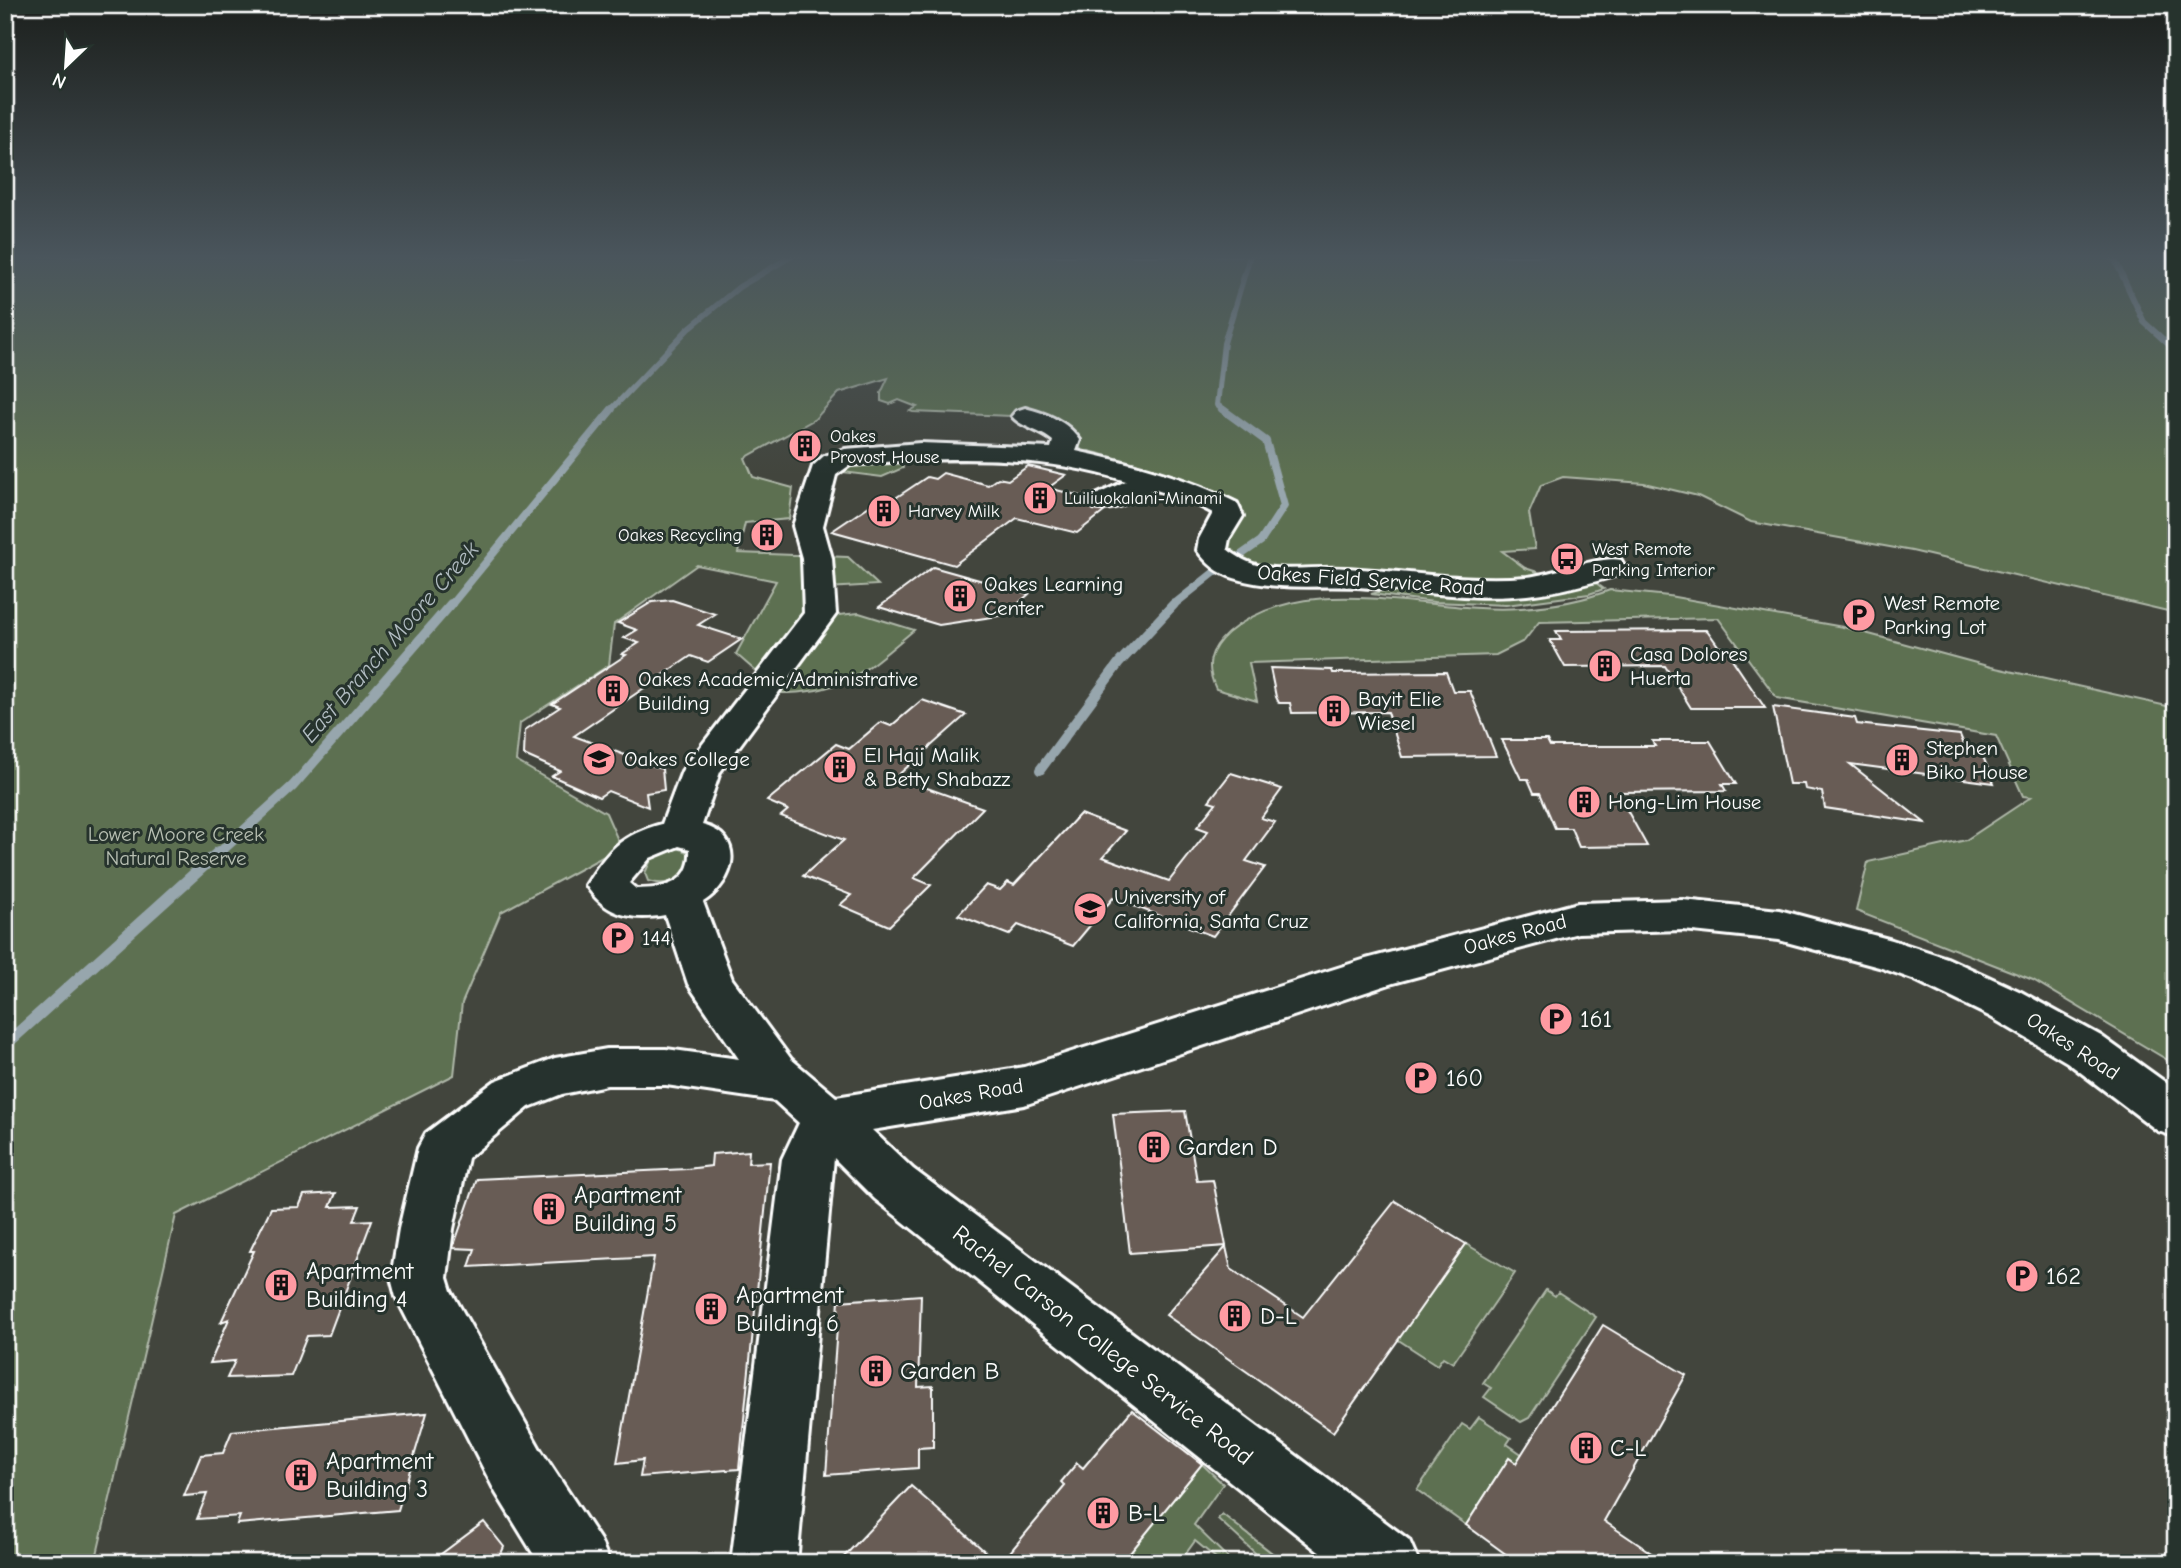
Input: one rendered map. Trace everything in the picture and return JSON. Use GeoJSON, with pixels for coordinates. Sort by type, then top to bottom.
{"type":"FeatureCollection","features":[{"type":"Feature","properties":{"kind":"street"},"geometry":{"type":"LineString","coordinates":[[1025,416],[1047,423],[1060,432],[1067,440],[1061,456]]}},
{"type":"Feature","properties":{"kind":"street","name":"Oakes Field Service Road"},"geometry":{"type":"LineString","coordinates":[[678,833],[701,771],[820,614],[817,558],[808,526],[818,484],[823,472],[834,462],[858,456],[920,451],[1061,456],[1111,467],[1200,495],[1227,509],[1228,516],[1214,539],[1212,550],[1218,558],[1235,569],[1260,576],[1350,577],[1489,588],[1541,584],[1610,567]]}},
{"type":"Feature","properties":{"kind":"street"},"geometry":{"type":"LineString","coordinates":[[1104,502],[1150,480]]}},
{"type":"Feature","properties":{"kind":"street"},"geometry":{"type":"LineString","coordinates":[[678,833],[702,838],[709,845],[713,858],[712,867],[698,885],[680,898],[652,905],[622,899],[607,885],[619,864],[632,850],[653,838],[678,833]]}},
{"type":"Feature","properties":{"kind":"street","name":"Rachel Carson College Service Road"},"geometry":{"type":"LineString","coordinates":[[680,898],[711,984],[774,1072],[894,1184],[1386,1563]]}},
{"type":"Feature","properties":{"kind":"street","name":"Oakes Road"},"geometry":{"type":"LineString","coordinates":[[807,1101],[1024,1086],[1382,970],[1578,918],[1683,915],[1779,925],[1892,955],[1931,969],[2005,1003],[2084,1049],[2176,1117]]}},
{"type":"Feature","properties":{"kind":"street"},"geometry":{"type":"LineString","coordinates":[[577,1563],[518,1471],[424,1297],[419,1278],[444,1149],[512,1094],[555,1077],[607,1066],[666,1067],[807,1101],[808,1159],[764,1563]]}},
{"type":"Feature","properties":{"kind":"shaded area","name":"University of California, Santa Cruz"},"geometry":{"type":"Polygon","coordinates":[[[5,329],[2176,329],[2176,1563],[5,1563],[5,329]]]}},
{"type":"Feature","properties":{"kind":"green space","name":"Lower Moore Creek Natural Reserve"},"geometry":{"type":"Polygon","coordinates":[[[5,329],[2176,329],[2176,613],[1912,551],[1751,522],[1698,496],[1644,483],[1563,477],[1541,485],[1529,513],[1535,549],[1502,551],[1525,568],[1550,576],[1511,581],[1285,572],[1241,563],[1224,548],[1237,518],[1136,463],[1089,451],[1083,453],[1077,443],[1019,410],[1011,416],[913,412],[910,411],[917,407],[899,400],[890,404],[881,401],[881,393],[888,378],[839,393],[815,419],[745,458],[753,477],[793,488],[789,519],[745,523],[738,553],[848,557],[878,585],[811,589],[814,611],[767,681],[736,654],[776,581],[697,565],[614,624],[609,665],[520,723],[516,761],[606,813],[621,847],[501,912],[462,1003],[454,1075],[176,1215],[95,1563],[5,1563],[5,329]]]}},
{"type":"Feature","properties":{"kind":"green space"},"geometry":{"type":"Polygon","coordinates":[[[901,458],[903,468],[882,477],[843,472],[853,462],[901,458]]]}},
{"type":"Feature","properties":{"kind":"green space"},"geometry":{"type":"Polygon","coordinates":[[[1596,583],[1604,589],[1589,594],[1506,605],[1434,602],[1371,594],[1386,590],[1431,595],[1436,592],[1596,583]]]}},
{"type":"Feature","properties":{"kind":"green space"},"geometry":{"type":"Polygon","coordinates":[[[1610,590],[1669,596],[1843,627],[1991,667],[2176,708],[2176,1065],[2033,980],[1856,911],[1868,862],[1966,840],[2031,797],[2023,796],[1996,736],[1777,698],[1718,618],[1539,622],[1524,641],[1496,655],[1249,663],[1257,701],[1216,689],[1211,673],[1213,652],[1228,633],[1259,613],[1294,602],[1370,598],[1485,608],[1521,608],[1566,602],[1610,590]]]}},
{"type":"Feature","properties":{"kind":"green space"},"geometry":{"type":"Polygon","coordinates":[[[859,613],[914,630],[864,670],[834,686],[795,693],[770,693],[829,616],[859,613]]]}},
{"type":"Feature","properties":{"kind":"green space"},"geometry":{"type":"Polygon","coordinates":[[[670,848],[690,853],[690,861],[683,874],[671,882],[648,881],[645,873],[653,855],[670,848]]]}},
{"type":"Feature","properties":{"kind":"green space"},"geometry":{"type":"Polygon","coordinates":[[[1466,1244],[1515,1273],[1453,1363],[1443,1357],[1437,1365],[1397,1339],[1466,1244]]]}},
{"type":"Feature","properties":{"kind":"green space"},"geometry":{"type":"Polygon","coordinates":[[[1546,1290],[1555,1296],[1558,1292],[1596,1317],[1529,1418],[1521,1422],[1484,1397],[1491,1388],[1483,1383],[1546,1290]]]}},
{"type":"Feature","properties":{"kind":"green space"},"geometry":{"type":"Polygon","coordinates":[[[1479,1417],[1511,1438],[1507,1444],[1523,1455],[1517,1464],[1509,1458],[1466,1525],[1417,1490],[1462,1424],[1470,1429],[1479,1417]]]}},
{"type":"Feature","properties":{"kind":"green space"},"geometry":{"type":"Polygon","coordinates":[[[1202,1464],[1223,1484],[1194,1525],[1233,1563],[1222,1563],[1195,1541],[1179,1563],[1122,1563],[1202,1464]]]}},
{"type":"Feature","properties":{"kind":"green space"},"geometry":{"type":"Polygon","coordinates":[[[1222,1514],[1285,1563],[1266,1563],[1218,1519],[1222,1514]]]}},
{"type":"Feature","properties":{"kind":"building"},"geometry":{"type":"Polygon","coordinates":[[[1028,466],[1066,475],[1048,488],[1089,498],[1088,503],[1092,509],[1105,511],[1077,533],[1017,518],[954,565],[832,531],[881,498],[891,501],[927,477],[935,479],[943,473],[988,485],[998,478],[1008,480],[1028,466]]]}},
{"type":"Feature","properties":{"kind":"building","name":"Oakes Learning Center"},"geometry":{"type":"Polygon","coordinates":[[[933,567],[1029,594],[1005,615],[939,625],[879,607],[933,567]]]}},
{"type":"Feature","properties":{"kind":"building","name":"Oakes Academic/Administrative Building"},"geometry":{"type":"Polygon","coordinates":[[[672,600],[715,614],[698,625],[742,639],[708,662],[691,656],[574,736],[662,769],[664,790],[646,793],[648,807],[608,791],[599,797],[552,776],[560,771],[524,755],[525,730],[560,707],[552,704],[626,655],[622,654],[639,643],[624,638],[637,630],[618,623],[652,602],[672,600]]]}},
{"type":"Feature","properties":{"kind":"building","name":"Casa Dolores Huerta"},"geometry":{"type":"Polygon","coordinates":[[[1707,630],[1719,647],[1724,647],[1765,708],[1691,708],[1665,666],[1565,667],[1550,640],[1561,640],[1556,631],[1707,630]]]}},
{"type":"Feature","properties":{"kind":"building","name":"Bayit Elie Wiesel"},"geometry":{"type":"Polygon","coordinates":[[[1270,668],[1332,670],[1333,673],[1446,672],[1453,691],[1470,691],[1496,756],[1402,757],[1388,712],[1292,713],[1290,703],[1279,703],[1276,697],[1270,668]]]}},
{"type":"Feature","properties":{"kind":"building"},"geometry":{"type":"Polygon","coordinates":[[[922,700],[966,715],[896,777],[983,808],[914,878],[931,885],[889,926],[840,905],[851,895],[803,876],[844,840],[781,816],[788,810],[767,801],[836,744],[849,749],[881,722],[891,726],[922,700]]]}},
{"type":"Feature","properties":{"kind":"building","name":"Stephen Biko House"},"geometry":{"type":"Polygon","coordinates":[[[1773,707],[1855,718],[1857,724],[1960,735],[1966,749],[1981,752],[1994,783],[1850,764],[1925,823],[1825,808],[1822,792],[1805,789],[1804,784],[1789,784],[1773,707]]]}},
{"type":"Feature","properties":{"kind":"building","name":"Hong-Lim House"},"geometry":{"type":"Polygon","coordinates":[[[1502,740],[1547,740],[1550,746],[1655,746],[1652,741],[1710,741],[1736,784],[1722,784],[1726,791],[1617,792],[1647,846],[1579,847],[1571,828],[1555,828],[1540,793],[1534,793],[1528,779],[1521,779],[1502,740]]]}},
{"type":"Feature","properties":{"kind":"building"},"geometry":{"type":"Polygon","coordinates":[[[1231,773],[1282,789],[1261,818],[1275,822],[1246,861],[1265,867],[1213,936],[1113,898],[1073,946],[1018,925],[1009,935],[958,915],[986,885],[1000,890],[1008,882],[1014,885],[1080,814],[1126,831],[1103,857],[1169,881],[1208,831],[1197,827],[1216,803],[1209,801],[1231,773]]]}},
{"type":"Feature","properties":{"kind":"building","name":"Garden D"},"geometry":{"type":"Polygon","coordinates":[[[1185,1111],[1197,1181],[1213,1180],[1226,1246],[1130,1253],[1113,1114],[1185,1111]]]}},
{"type":"Feature","properties":{"kind":"building","name":"Apartment Building 6"},"geometry":{"type":"Polygon","coordinates":[[[749,1151],[748,1163],[770,1162],[739,1469],[640,1477],[643,1460],[617,1463],[654,1257],[469,1267],[475,1249],[453,1248],[477,1179],[687,1169],[711,1166],[712,1154],[749,1151]]]}},
{"type":"Feature","properties":{"kind":"building","name":"Apartment Building 4"},"geometry":{"type":"Polygon","coordinates":[[[336,1193],[330,1207],[360,1206],[354,1221],[372,1220],[329,1335],[307,1336],[291,1376],[227,1378],[235,1361],[210,1363],[229,1319],[221,1322],[271,1208],[299,1207],[304,1195],[336,1193]]]}},
{"type":"Feature","properties":{"kind":"building","name":"D-L"},"geometry":{"type":"Polygon","coordinates":[[[1395,1201],[1466,1244],[1333,1432],[1166,1315],[1226,1247],[1231,1269],[1303,1317],[1395,1201]]]}},
{"type":"Feature","properties":{"kind":"building","name":"Garden B"},"geometry":{"type":"Polygon","coordinates":[[[921,1295],[918,1387],[933,1386],[933,1447],[918,1448],[918,1468],[826,1475],[839,1301],[921,1295]]]}},
{"type":"Feature","properties":{"kind":"building","name":"C-L"},"geometry":{"type":"Polygon","coordinates":[[[1603,1325],[1686,1375],[1604,1521],[1666,1563],[1518,1563],[1466,1525],[1509,1458],[1516,1463],[1603,1325]]]}},
{"type":"Feature","properties":{"kind":"building","name":"B-L"},"geometry":{"type":"Polygon","coordinates":[[[1132,1410],[1202,1464],[1122,1563],[1001,1563],[1065,1486],[1061,1482],[1077,1463],[1083,1468],[1132,1410]]]}},
{"type":"Feature","properties":{"kind":"building","name":"Apartment Building 3"},"geometry":{"type":"Polygon","coordinates":[[[427,1413],[398,1510],[237,1524],[240,1516],[197,1519],[207,1494],[184,1496],[201,1455],[223,1453],[232,1431],[427,1413]]]}},
{"type":"Feature","properties":{"kind":"building"},"geometry":{"type":"Polygon","coordinates":[[[911,1486],[998,1563],[838,1563],[911,1486]]]}},
{"type":"Feature","properties":{"kind":"building"},"geometry":{"type":"Polygon","coordinates":[[[484,1522],[504,1547],[497,1563],[429,1563],[484,1522]]]}},
{"type":"Feature","properties":{"kind":"waterway","name":"East Branch Moore Creek"},"geometry":{"type":"LineString","coordinates":[[611,410],[688,329]]}},
{"type":"Feature","properties":{"kind":"waterway"},"geometry":{"type":"LineString","coordinates":[[1224,410],[1217,405],[1228,329]]}},
{"type":"Feature","properties":{"kind":"waterway"},"geometry":{"type":"LineString","coordinates":[[2152,329],[2176,351]]}},
{"type":"Feature","properties":{"kind":"waterway","name":"East Branch Moore Creek"},"geometry":{"type":"LineString","coordinates":[[450,606],[612,409]]}},
{"type":"Feature","properties":{"kind":"waterway"},"geometry":{"type":"LineString","coordinates":[[1222,409],[1266,441],[1284,506],[1261,541],[1238,557]]}},
{"type":"Feature","properties":{"kind":"waterway"},"geometry":{"type":"LineString","coordinates":[[1173,606],[1216,571]]}},
{"type":"Feature","properties":{"kind":"waterway","name":"East Branch Moore Creek"},"geometry":{"type":"LineString","coordinates":[[218,854],[293,786],[451,604]]}},
{"type":"Feature","properties":{"kind":"waterway"},"geometry":{"type":"LineString","coordinates":[[1040,770],[1119,663],[1173,606]]}},
{"type":"Feature","properties":{"kind":"waterway","name":"East Branch Moore Creek"},"geometry":{"type":"LineString","coordinates":[[5,1045],[219,852]]}},
{"type":"Feature","properties":{"kind":"place","name":"Oakes Provost House"},"geometry":{"type":"Point","coordinates":[805,446]}},
{"type":"Feature","properties":{"kind":"place","name":"Luiliuokalani-Minami"},"geometry":{"type":"Point","coordinates":[1040,498]}},
{"type":"Feature","properties":{"kind":"place","name":"Harvey Milk"},"geometry":{"type":"Point","coordinates":[884,511]}},
{"type":"Feature","properties":{"kind":"place","name":"Oakes Recycling"},"geometry":{"type":"Point","coordinates":[767,535]}},
{"type":"Feature","properties":{"kind":"place","name":"West Remote Parking Interior"},"geometry":{"type":"Point","coordinates":[1567,559]}},
{"type":"Feature","properties":{"kind":"place","name":"Oakes Learning Center"},"geometry":{"type":"Point","coordinates":[960,596]}},
{"type":"Feature","properties":{"kind":"place","name":"West Remote Parking Lot"},"geometry":{"type":"Point","coordinates":[1859,615]}},
{"type":"Feature","properties":{"kind":"place","name":"Casa Dolores Huerta"},"geometry":{"type":"Point","coordinates":[1605,666]}},
{"type":"Feature","properties":{"kind":"place","name":"Oakes Academic/Administrative Building"},"geometry":{"type":"Point","coordinates":[613,691]}},
{"type":"Feature","properties":{"kind":"place","name":"Bayit Elie Wiesel"},"geometry":{"type":"Point","coordinates":[1334,711]}},
{"type":"Feature","properties":{"kind":"place","name":"Oakes College"},"geometry":{"type":"Point","coordinates":[599,759]}},
{"type":"Feature","properties":{"kind":"place","name":"Stephen Biko House"},"geometry":{"type":"Point","coordinates":[1902,760]}},
{"type":"Feature","properties":{"kind":"place","name":"El Hajj Malik & Betty Shabazz"},"geometry":{"type":"Point","coordinates":[840,767]}},
{"type":"Feature","properties":{"kind":"place","name":"Hong-Lim House"},"geometry":{"type":"Point","coordinates":[1584,802]}},
{"type":"Feature","properties":{"kind":"place","name":"University of California, Santa Cruz"},"geometry":{"type":"Point","coordinates":[1090,909]}},
{"type":"Feature","properties":{"kind":"place","name":"144"},"geometry":{"type":"Point","coordinates":[618,938]}},
{"type":"Feature","properties":{"kind":"place","name":"161"},"geometry":{"type":"Point","coordinates":[1556,1019]}},
{"type":"Feature","properties":{"kind":"place","name":"160"},"geometry":{"type":"Point","coordinates":[1421,1078]}},
{"type":"Feature","properties":{"kind":"place","name":"Garden D"},"geometry":{"type":"Point","coordinates":[1154,1147]}},
{"type":"Feature","properties":{"kind":"place","name":"Apartment Building 5"},"geometry":{"type":"Point","coordinates":[549,1209]}},
{"type":"Feature","properties":{"kind":"place","name":"162"},"geometry":{"type":"Point","coordinates":[2022,1276]}},
{"type":"Feature","properties":{"kind":"place","name":"Apartment Building 4"},"geometry":{"type":"Point","coordinates":[281,1285]}},
{"type":"Feature","properties":{"kind":"place","name":"Apartment Building 6"},"geometry":{"type":"Point","coordinates":[711,1309]}},
{"type":"Feature","properties":{"kind":"place","name":"D-L"},"geometry":{"type":"Point","coordinates":[1235,1316]}},
{"type":"Feature","properties":{"kind":"place","name":"Garden B"},"geometry":{"type":"Point","coordinates":[876,1371]}},
{"type":"Feature","properties":{"kind":"place","name":"C-L"},"geometry":{"type":"Point","coordinates":[1586,1448]}},
{"type":"Feature","properties":{"kind":"place","name":"Apartment Building 3"},"geometry":{"type":"Point","coordinates":[301,1475]}},
{"type":"Feature","properties":{"kind":"place","name":"B-L"},"geometry":{"type":"Point","coordinates":[1103,1513]}}]}
